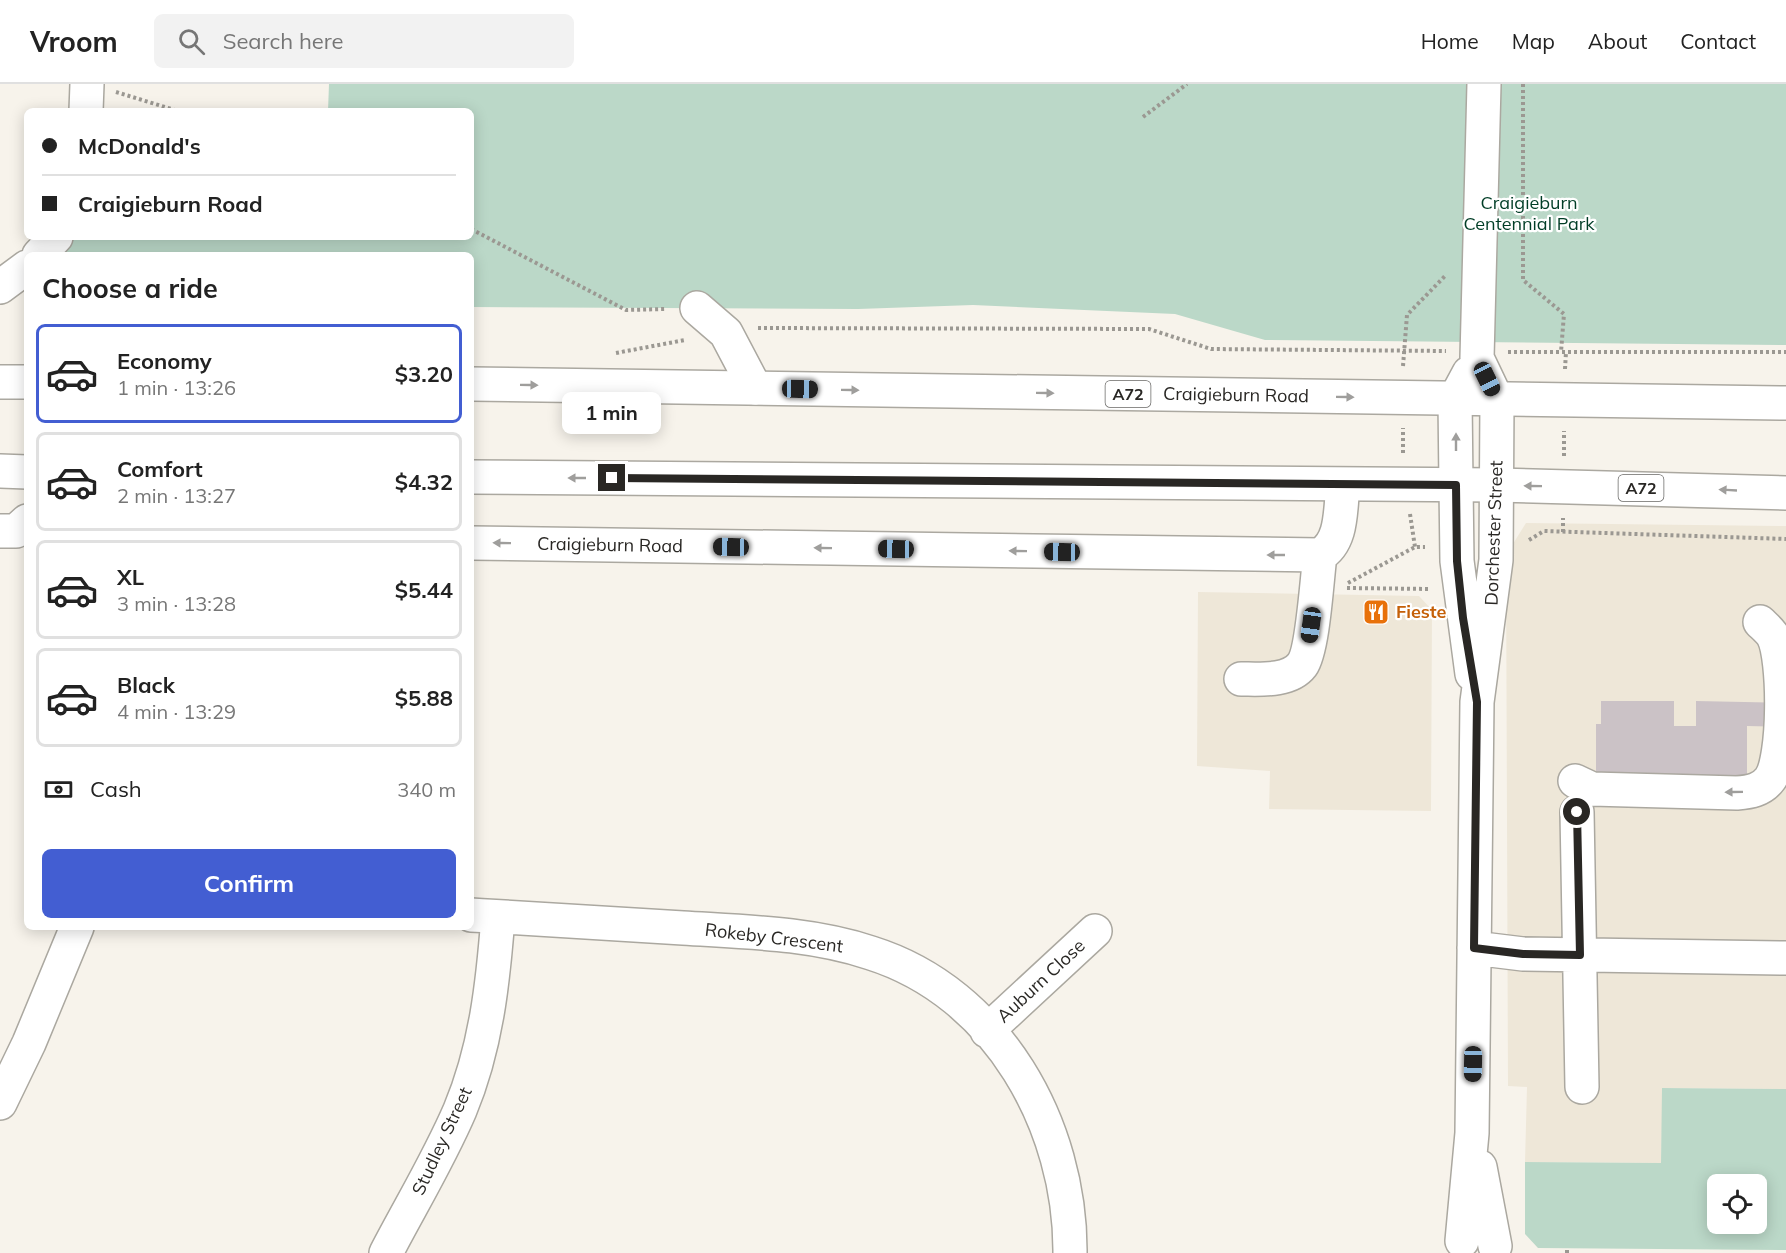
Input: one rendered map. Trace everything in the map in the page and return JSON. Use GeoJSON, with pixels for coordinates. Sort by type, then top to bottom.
{"type":"FeatureCollection","features":[{"type":"Feature","properties":{"kind":"street"},"geometry":{"type":"LineString","coordinates":[[1455,399],[1477,355],[1484,84]]}},
{"type":"Feature","properties":{"kind":"street"},"geometry":{"type":"LineString","coordinates":[[88,108],[101,88]]}},
{"type":"Feature","properties":{"kind":"street"},"geometry":{"type":"LineString","coordinates":[[42,252],[53,240]]}},
{"type":"Feature","properties":{"kind":"street"},"geometry":{"type":"LineString","coordinates":[[0,287],[24,269]]}},
{"type":"Feature","properties":{"kind":"street"},"geometry":{"type":"LineString","coordinates":[[697,308],[726,333],[755,388]]}},
{"type":"Feature","properties":{"kind":"street"},"geometry":{"type":"LineString","coordinates":[[1477,355],[1497,399]]}},
{"type":"Feature","properties":{"kind":"street"},"geometry":{"type":"LineString","coordinates":[[0,382],[24,382]]}},
{"type":"Feature","properties":{"kind":"street","name":"Craigieburn Road"},"geometry":{"type":"LineString","coordinates":[[474,384],[1786,403]]}},
{"type":"Feature","properties":{"kind":"street","name":"Dorchester Street"},"geometry":{"type":"LineString","coordinates":[[1455,399],[1457,561],[1463,618],[1477,702]]}},
{"type":"Feature","properties":{"kind":"street","name":"Dorchester Street"},"geometry":{"type":"LineString","coordinates":[[1455,1247],[1472,1134],[1477,702],[1496,560],[1497,399]]}},
{"type":"Feature","properties":{"kind":"street"},"geometry":{"type":"LineString","coordinates":[[0,471],[24,472]]}},
{"type":"Feature","properties":{"kind":"street","name":"A72"},"geometry":{"type":"LineString","coordinates":[[474,477],[1497,485],[1786,493]]}},
{"type":"Feature","properties":{"kind":"street"},"geometry":{"type":"LineString","coordinates":[[1241,679],[1270,679],[1288,674],[1302,665],[1309,644],[1320,555],[1330,549],[1337,535],[1343,485]]}},
{"type":"Feature","properties":{"kind":"street"},"geometry":{"type":"LineString","coordinates":[[0,531],[16,531],[24,524]]}},
{"type":"Feature","properties":{"kind":"street","name":"Craigieburn Road"},"geometry":{"type":"LineString","coordinates":[[474,543],[1320,555]]}},
{"type":"Feature","properties":{"kind":"street"},"geometry":{"type":"LineString","coordinates":[[1582,1087],[1576,796],[1592,789],[1737,793],[1760,789],[1776,770],[1780,743],[1780,663],[1773,636],[1760,622]]}},
{"type":"Feature","properties":{"kind":"street"},"geometry":{"type":"LineString","coordinates":[[1760,660],[1761,728],[1776,770]]}},
{"type":"Feature","properties":{"kind":"street","name":"Rokeby Crescent"},"geometry":{"type":"LineString","coordinates":[[484,916],[742,931],[842,944],[873,953],[907,968],[940,988],[987,1030],[1017,1066],[1034,1094],[1047,1124],[1065,1189],[1070,1253]]}},
{"type":"Feature","properties":{"kind":"street","name":"Studley Street"},"geometry":{"type":"LineString","coordinates":[[397,1250],[475,1068],[493,982],[484,916]]}},
{"type":"Feature","properties":{"kind":"street"},"geometry":{"type":"LineString","coordinates":[[0,1103],[30,1043],[76,930]]}},
{"type":"Feature","properties":{"kind":"street","name":"Auburn Close"},"geometry":{"type":"LineString","coordinates":[[987,1030],[1095,931]]}},
{"type":"Feature","properties":{"kind":"street"},"geometry":{"type":"LineString","coordinates":[[1474,948],[1523,954],[1786,958]]}},
{"type":"Feature","properties":{"kind":"street","name":"Dorchester Street"},"geometry":{"type":"LineString","coordinates":[[1472,1134],[1497,1250]]}},
{"type":"Feature","properties":{"kind":"street"},"geometry":{"type":"LineString","coordinates":[[1455,1247],[1479,1238],[1497,1250]]}},
{"type":"Feature","properties":{"kind":"path"},"geometry":{"type":"LineString","coordinates":[[1143,117],[1187,84]]}},
{"type":"Feature","properties":{"kind":"path"},"geometry":{"type":"LineString","coordinates":[[1523,84],[1523,280],[1564,314],[1563,532]]}},
{"type":"Feature","properties":{"kind":"path"},"geometry":{"type":"LineString","coordinates":[[101,88],[168,108]]}},
{"type":"Feature","properties":{"kind":"path"},"geometry":{"type":"LineString","coordinates":[[474,231],[626,310],[697,308]]}},
{"type":"Feature","properties":{"kind":"path"},"geometry":{"type":"LineString","coordinates":[[1415,548],[1405,485],[1403,351],[1407,315],[1445,279],[1445,268]]}},
{"type":"Feature","properties":{"kind":"path"},"geometry":{"type":"LineString","coordinates":[[613,353],[760,328],[1149,329],[1211,349],[1403,351],[1477,355],[1563,352],[1786,352]]}},
{"type":"Feature","properties":{"kind":"path"},"geometry":{"type":"LineString","coordinates":[[1525,542],[1544,531],[1786,539]]}},
{"type":"Feature","properties":{"kind":"path"},"geometry":{"type":"LineString","coordinates":[[1340,588],[1436,589]]}},
{"type":"Feature","properties":{"kind":"shaded area"},"geometry":{"type":"Polygon","coordinates":[[[1526,523],[1786,526],[1786,1089],[1663,1088],[1661,1163],[1525,1162],[1527,1087],[1508,1086],[1506,555],[1526,523]]]}},
{"type":"Feature","properties":{"kind":"shaded area"},"geometry":{"type":"Polygon","coordinates":[[[1198,592],[1419,596],[1432,610],[1431,811],[1269,809],[1270,771],[1197,766],[1198,592]]]}},
{"type":"Feature","properties":{"kind":"green space","name":"Craigieburn Centennial Park"},"geometry":{"type":"Polygon","coordinates":[[[329,84],[1786,84],[1786,345],[1265,340],[1175,314],[973,305],[858,309],[474,307],[474,252],[61,252],[71,240],[474,240],[474,108],[328,108],[329,84]]]}},
{"type":"Feature","properties":{"kind":"green space"},"geometry":{"type":"Polygon","coordinates":[[[1662,1088],[1786,1089],[1786,1250],[1538,1248],[1525,1234],[1525,1162],[1661,1163],[1662,1088]]]}},
{"type":"Feature","properties":{"kind":"building"},"geometry":{"type":"Polygon","coordinates":[[[1601,701],[1674,701],[1674,726],[1696,726],[1696,701],[1786,703],[1786,727],[1747,726],[1747,780],[1596,779],[1596,724],[1601,724],[1601,701]]]}},
{"type":"Feature","properties":{"kind":"place","name":"Fieste"},"geometry":{"type":"Point","coordinates":[1376,612]}},
{"type":"Feature","properties":{"kind":"route"},"geometry":{"type":"LineString","coordinates":[[612,478],[1456,485],[1457,561],[1463,618],[1477,702],[1474,948],[1523,954],[1580,955],[1577,812]]}}]}
